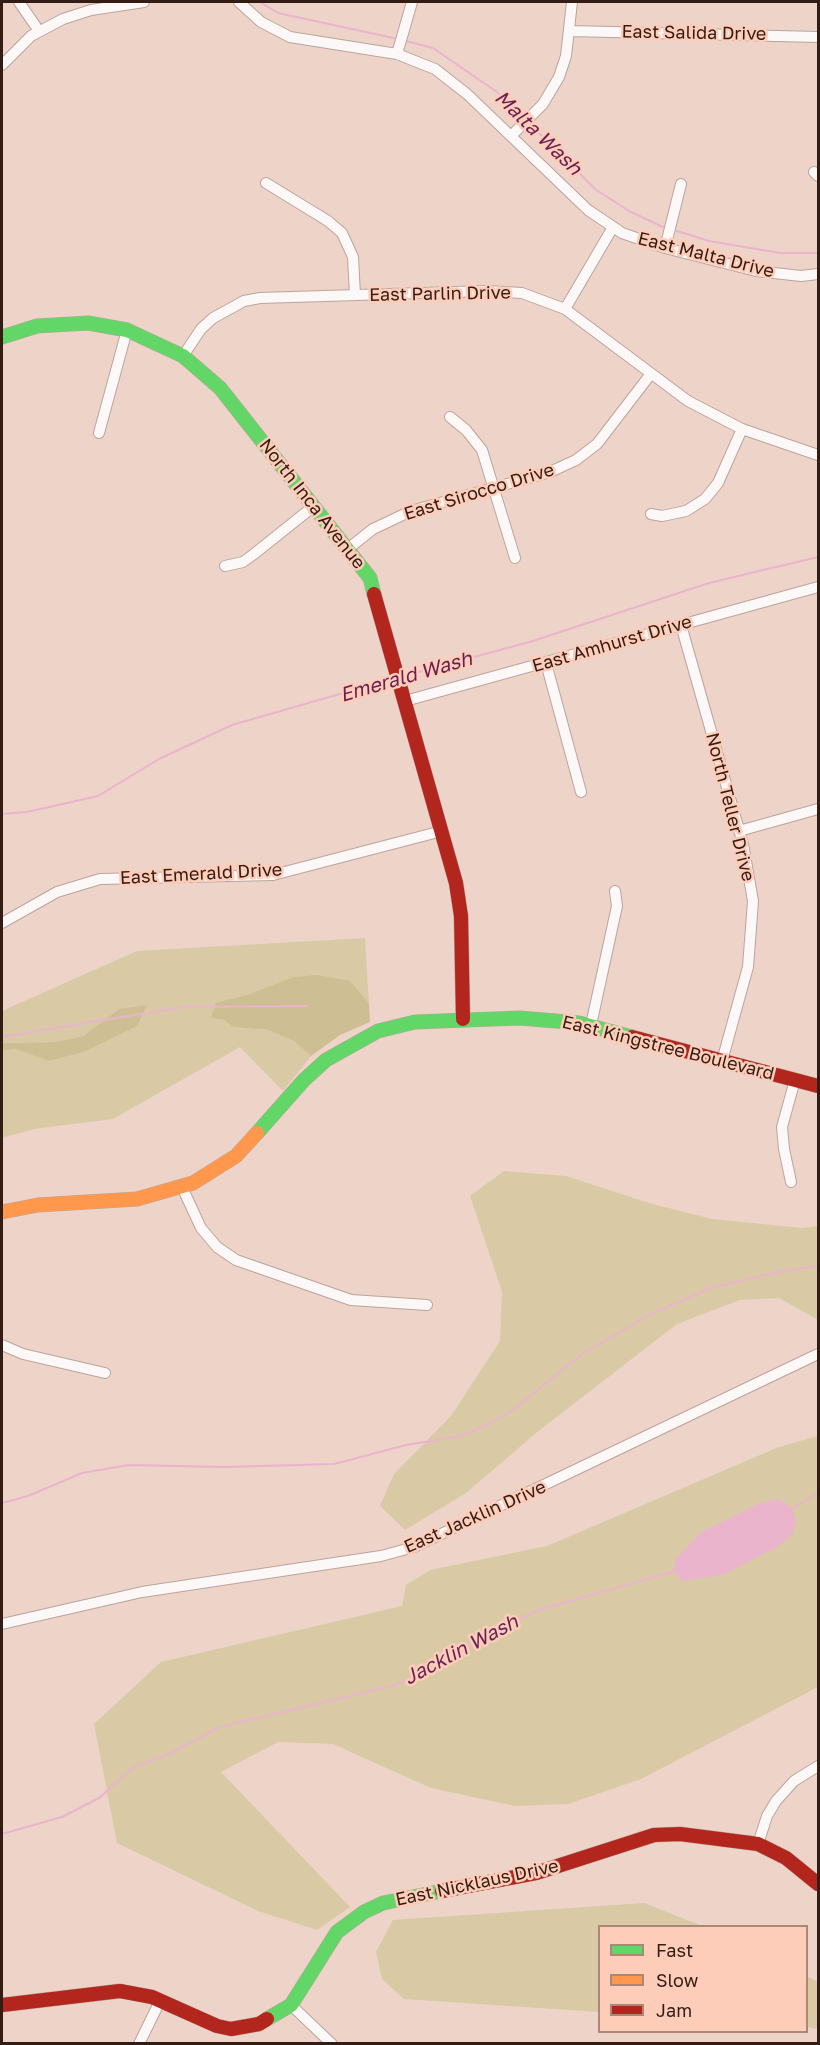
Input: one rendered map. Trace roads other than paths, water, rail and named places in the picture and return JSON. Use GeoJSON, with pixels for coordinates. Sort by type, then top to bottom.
{"type":"FeatureCollection","features":[{"type":"Feature","properties":{"kind":"street"},"geometry":{"type":"LineString","coordinates":[[19,2],[39,31]]}},
{"type":"Feature","properties":{"kind":"street"},"geometry":{"type":"LineString","coordinates":[[2,65],[39,31],[84,12],[144,2]]}},
{"type":"Feature","properties":{"kind":"street","name":"East Malta Drive"},"geometry":{"type":"LineString","coordinates":[[239,2],[261,22],[290,37],[397,54],[418,61],[445,76],[588,210],[613,227],[644,242],[756,271],[801,276],[819,274]]}},
{"type":"Feature","properties":{"kind":"street"},"geometry":{"type":"LineString","coordinates":[[397,54],[412,2]]}},
{"type":"Feature","properties":{"kind":"street"},"geometry":{"type":"LineString","coordinates":[[511,136],[553,90],[564,65],[572,2]]}},
{"type":"Feature","properties":{"kind":"street","name":"East Salida Drive"},"geometry":{"type":"LineString","coordinates":[[570,31],[819,37]]}},
{"type":"Feature","properties":{"kind":"street"},"geometry":{"type":"LineString","coordinates":[[266,183],[328,221],[342,233],[353,257],[355,295]]}},
{"type":"Feature","properties":{"kind":"street"},"geometry":{"type":"LineString","coordinates":[[665,248],[681,184]]}},
{"type":"Feature","properties":{"kind":"street"},"geometry":{"type":"LineString","coordinates":[[565,309],[613,227]]}},
{"type":"Feature","properties":{"kind":"street","name":"East Parlin Drive"},"geometry":{"type":"LineString","coordinates":[[183,356],[201,329],[226,309],[244,301],[260,298],[486,291],[522,293],[565,309],[650,375],[688,401],[742,429],[819,455]]}},
{"type":"Feature","properties":{"kind":"street","name":"North Inca Avenue"},"geometry":{"type":"LineString","coordinates":[[2,337],[21,329],[55,324],[88,323],[126,330],[183,356],[220,388],[349,548],[370,578],[456,883],[461,916],[463,1019]]}},
{"type":"Feature","properties":{"kind":"street"},"geometry":{"type":"LineString","coordinates":[[99,432],[126,330]]}},
{"type":"Feature","properties":{"kind":"street","name":"East Sirocco Drive"},"geometry":{"type":"LineString","coordinates":[[349,548],[373,529],[394,518],[561,468],[587,452],[607,433],[650,375]]}},
{"type":"Feature","properties":{"kind":"street"},"geometry":{"type":"LineString","coordinates":[[450,417],[466,430],[482,450],[496,487],[515,558]]}},
{"type":"Feature","properties":{"kind":"street"},"geometry":{"type":"LineString","coordinates":[[651,514],[662,516],[686,511],[705,499],[718,483],[742,429]]}},
{"type":"Feature","properties":{"kind":"street"},"geometry":{"type":"LineString","coordinates":[[225,566],[243,561],[254,554],[314,506]]}},
{"type":"Feature","properties":{"kind":"street","name":"East Amhurst Drive"},"geometry":{"type":"LineString","coordinates":[[405,701],[819,587]]}},
{"type":"Feature","properties":{"kind":"street","name":"North Teller Drive"},"geometry":{"type":"LineString","coordinates":[[681,625],[751,879],[753,927],[748,967],[722,1061]]}},
{"type":"Feature","properties":{"kind":"street"},"geometry":{"type":"LineString","coordinates":[[546,663],[581,792]]}},
{"type":"Feature","properties":{"kind":"street"},"geometry":{"type":"LineString","coordinates":[[739,831],[819,809]]}},
{"type":"Feature","properties":{"kind":"street","name":"East Emerald Drive"},"geometry":{"type":"LineString","coordinates":[[2,923],[57,892],[100,879],[273,875],[442,831]]}},
{"type":"Feature","properties":{"kind":"street"},"geometry":{"type":"LineString","coordinates":[[591,1025],[617,906],[615,891]]}},
{"type":"Feature","properties":{"kind":"street","name":"East Kingstree Boulevard"},"geometry":{"type":"LineString","coordinates":[[2,1212],[38,1205],[137,1199],[182,1187],[206,1177],[236,1156],[304,1080],[326,1060],[348,1046],[402,1024],[463,1019],[539,1018],[591,1025],[819,1086]]}},
{"type":"Feature","properties":{"kind":"street"},"geometry":{"type":"LineString","coordinates":[[791,1182],[782,1127],[795,1080]]}},
{"type":"Feature","properties":{"kind":"street"},"geometry":{"type":"LineString","coordinates":[[182,1187],[201,1228],[217,1247],[236,1260],[351,1300],[427,1305]]}},
{"type":"Feature","properties":{"kind":"street"},"geometry":{"type":"LineString","coordinates":[[2,1345],[23,1354],[105,1373]]}},
{"type":"Feature","properties":{"kind":"street","name":"East Jacklin Drive"},"geometry":{"type":"LineString","coordinates":[[2,1624],[142,1592],[395,1553],[414,1547],[819,1354]]}},
{"type":"Feature","properties":{"kind":"street"},"geometry":{"type":"LineString","coordinates":[[758,1844],[767,1816],[776,1802],[794,1781],[819,1766]]}},
{"type":"Feature","properties":{"kind":"street","name":"East Nicklaus Drive"},"geometry":{"type":"LineString","coordinates":[[2,2005],[120,1991],[142,1994],[199,2020],[231,2029],[245,2028],[269,2020],[291,2005],[337,1932],[364,1912],[383,1903],[536,1873],[654,1835],[680,1834],[758,1844],[786,1858],[819,1884]]}},
{"type":"Feature","properties":{"kind":"street"},"geometry":{"type":"LineString","coordinates":[[139,2043],[160,2001]]}},
{"type":"Feature","properties":{"kind":"street"},"geometry":{"type":"LineString","coordinates":[[291,2005],[332,2043]]}},
{"type":"Feature","properties":{"kind":"waterway","name":"Malta Wash"},"geometry":{"type":"LineString","coordinates":[[260,2],[278,13],[398,39]]}},
{"type":"Feature","properties":{"kind":"waterway","name":"Malta Wash"},"geometry":{"type":"LineString","coordinates":[[406,41],[433,48],[497,92],[525,119]]}},
{"type":"Feature","properties":{"kind":"waterway","name":"Malta Wash"},"geometry":{"type":"LineString","coordinates":[[529,123],[595,189],[629,211],[665,228]]}},
{"type":"Feature","properties":{"kind":"waterway","name":"Malta Wash"},"geometry":{"type":"LineString","coordinates":[[674,230],[709,241],[780,253],[818,253]]}},
{"type":"Feature","properties":{"kind":"waterway","name":"Emerald Wash"},"geometry":{"type":"LineString","coordinates":[[404,676],[533,641],[709,583],[818,557]]}},
{"type":"Feature","properties":{"kind":"waterway","name":"Emerald Wash"},"geometry":{"type":"LineString","coordinates":[[2,814],[27,812],[98,796],[159,759],[232,725],[392,679]]}},
{"type":"Feature","properties":{"kind":"waterway"},"geometry":{"type":"LineString","coordinates":[[2,1037],[183,1007],[307,1006]]}},
{"type":"Feature","properties":{"kind":"waterway"},"geometry":{"type":"LineString","coordinates":[[2,1503],[28,1496],[82,1473],[129,1465],[224,1467],[334,1464],[406,1445],[461,1436],[491,1423],[514,1409],[582,1354],[649,1315],[713,1287],[818,1266]]}},
{"type":"Feature","properties":{"kind":"waterway","name":"Jacklin Wash"},"geometry":{"type":"LineString","coordinates":[[791,1509],[818,1493]]}},
{"type":"Feature","properties":{"kind":"waterway","name":"Jacklin Wash"},"geometry":{"type":"LineString","coordinates":[[2,1834],[62,1817],[99,1798],[134,1767],[171,1753],[220,1727],[392,1686],[432,1670],[514,1621],[542,1609],[676,1571]]}}]}
